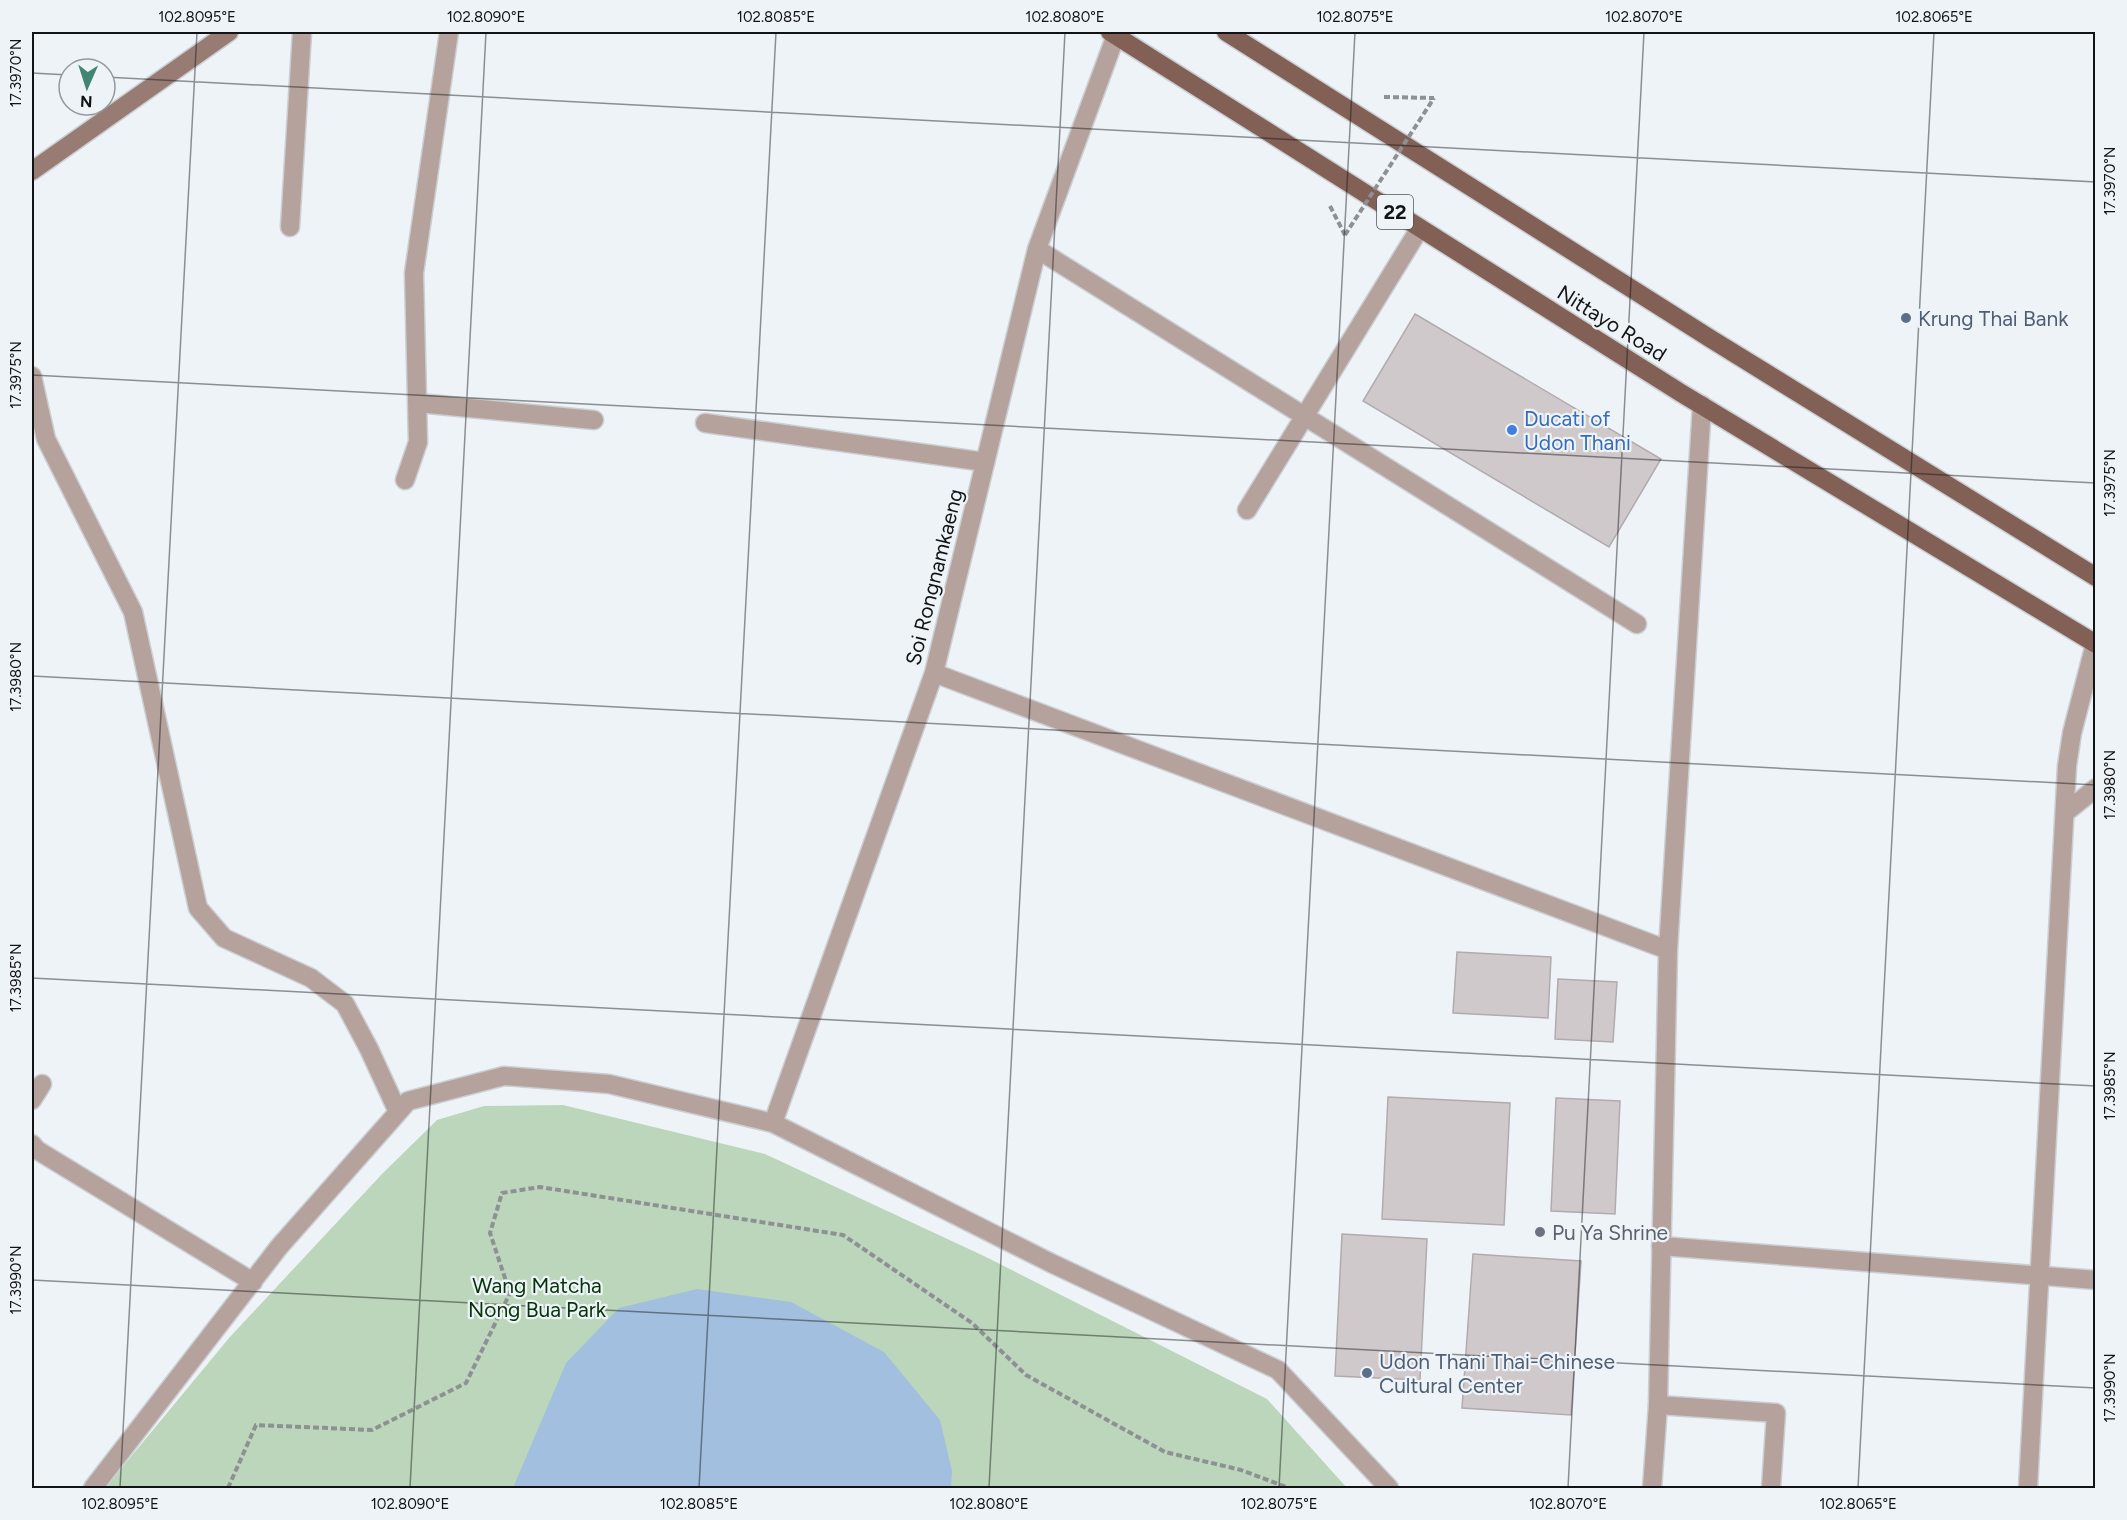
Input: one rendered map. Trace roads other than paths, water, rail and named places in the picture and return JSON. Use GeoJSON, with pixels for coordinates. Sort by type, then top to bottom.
{"type":"FeatureCollection","features":[{"type":"Feature","properties":{"kind":"main road","name":"Nittayo Road"},"geometry":{"type":"LineString","coordinates":[[1226,32],[1711,339],[2096,577]]}},
{"type":"Feature","properties":{"kind":"main road","name":"Nittayo Road"},"geometry":{"type":"LineString","coordinates":[[1113,34],[1681,393],[2095,644]]}},
{"type":"Feature","properties":{"kind":"street"},"geometry":{"type":"LineString","coordinates":[[32,171],[229,32]]}},
{"type":"Feature","properties":{"kind":"street"},"geometry":{"type":"LineString","coordinates":[[290,227],[302,32]]}},
{"type":"Feature","properties":{"kind":"street"},"geometry":{"type":"LineString","coordinates":[[405,480],[418,442],[414,273],[449,32]]}},
{"type":"Feature","properties":{"kind":"street","name":"Soi Rongnamkaeng"},"geometry":{"type":"LineString","coordinates":[[773,1123],[934,673],[1036,249],[1113,34]]}},
{"type":"Feature","properties":{"kind":"street"},"geometry":{"type":"LineString","coordinates":[[1247,510],[1420,228]]}},
{"type":"Feature","properties":{"kind":"street"},"geometry":{"type":"LineString","coordinates":[[1036,249],[1637,624]]}},
{"type":"Feature","properties":{"kind":"street"},"geometry":{"type":"LineString","coordinates":[[32,376],[46,439],[133,612],[198,908],[225,938],[311,978],[345,1004],[398,1112]]}},
{"type":"Feature","properties":{"kind":"street"},"geometry":{"type":"LineString","coordinates":[[418,403],[594,420]]}},
{"type":"Feature","properties":{"kind":"street"},"geometry":{"type":"LineString","coordinates":[[1652,1488],[1658,1405],[1668,950],[1702,405]]}},
{"type":"Feature","properties":{"kind":"street"},"geometry":{"type":"LineString","coordinates":[[705,423],[985,462]]}},
{"type":"Feature","properties":{"kind":"street"},"geometry":{"type":"LineString","coordinates":[[2028,1488],[2067,766],[2072,733],[2095,644]]}},
{"type":"Feature","properties":{"kind":"street"},"geometry":{"type":"LineString","coordinates":[[934,673],[1668,950]]}},
{"type":"Feature","properties":{"kind":"street"},"geometry":{"type":"LineString","coordinates":[[2066,812],[2096,788]]}},
{"type":"Feature","properties":{"kind":"street"},"geometry":{"type":"LineString","coordinates":[[93,1488],[279,1247],[408,1101],[504,1076],[609,1084],[773,1123],[1051,1263],[1278,1370],[1389,1488]]}},
{"type":"Feature","properties":{"kind":"street"},"geometry":{"type":"LineString","coordinates":[[32,1100],[42,1084]]}},
{"type":"Feature","properties":{"kind":"street"},"geometry":{"type":"LineString","coordinates":[[32,1144],[37,1150],[253,1282]]}},
{"type":"Feature","properties":{"kind":"street"},"geometry":{"type":"LineString","coordinates":[[1661,1246],[2096,1280]]}},
{"type":"Feature","properties":{"kind":"street"},"geometry":{"type":"LineString","coordinates":[[1658,1405],[1776,1413],[1771,1488]]}},
{"type":"Feature","properties":{"kind":"water"},"geometry":{"type":"Polygon","coordinates":[[[697,1289],[791,1302],[884,1352],[940,1420],[952,1471],[951,1488],[513,1488],[566,1363],[619,1308],[697,1289]]]}},
{"type":"Feature","properties":{"kind":"place","name":"Krung Thai Bank"},"geometry":{"type":"Point","coordinates":[1906,318]}},
{"type":"Feature","properties":{"kind":"place","name":"Ducati of Udon Thani"},"geometry":{"type":"Point","coordinates":[1512,430]}},
{"type":"Feature","properties":{"kind":"place","name":"Pu Ya Shrine"},"geometry":{"type":"Point","coordinates":[1540,1232]}},
{"type":"Feature","properties":{"kind":"place","name":"Udon Thani Thai-Chinese Cultural Center"},"geometry":{"type":"Point","coordinates":[1367,1373]}},
{"type":"Feature","properties":{"kind":"park label","name":"Wang Matcha Nong Bua Park"},"geometry":{"type":"Point","coordinates":[537,1297]}}]}
